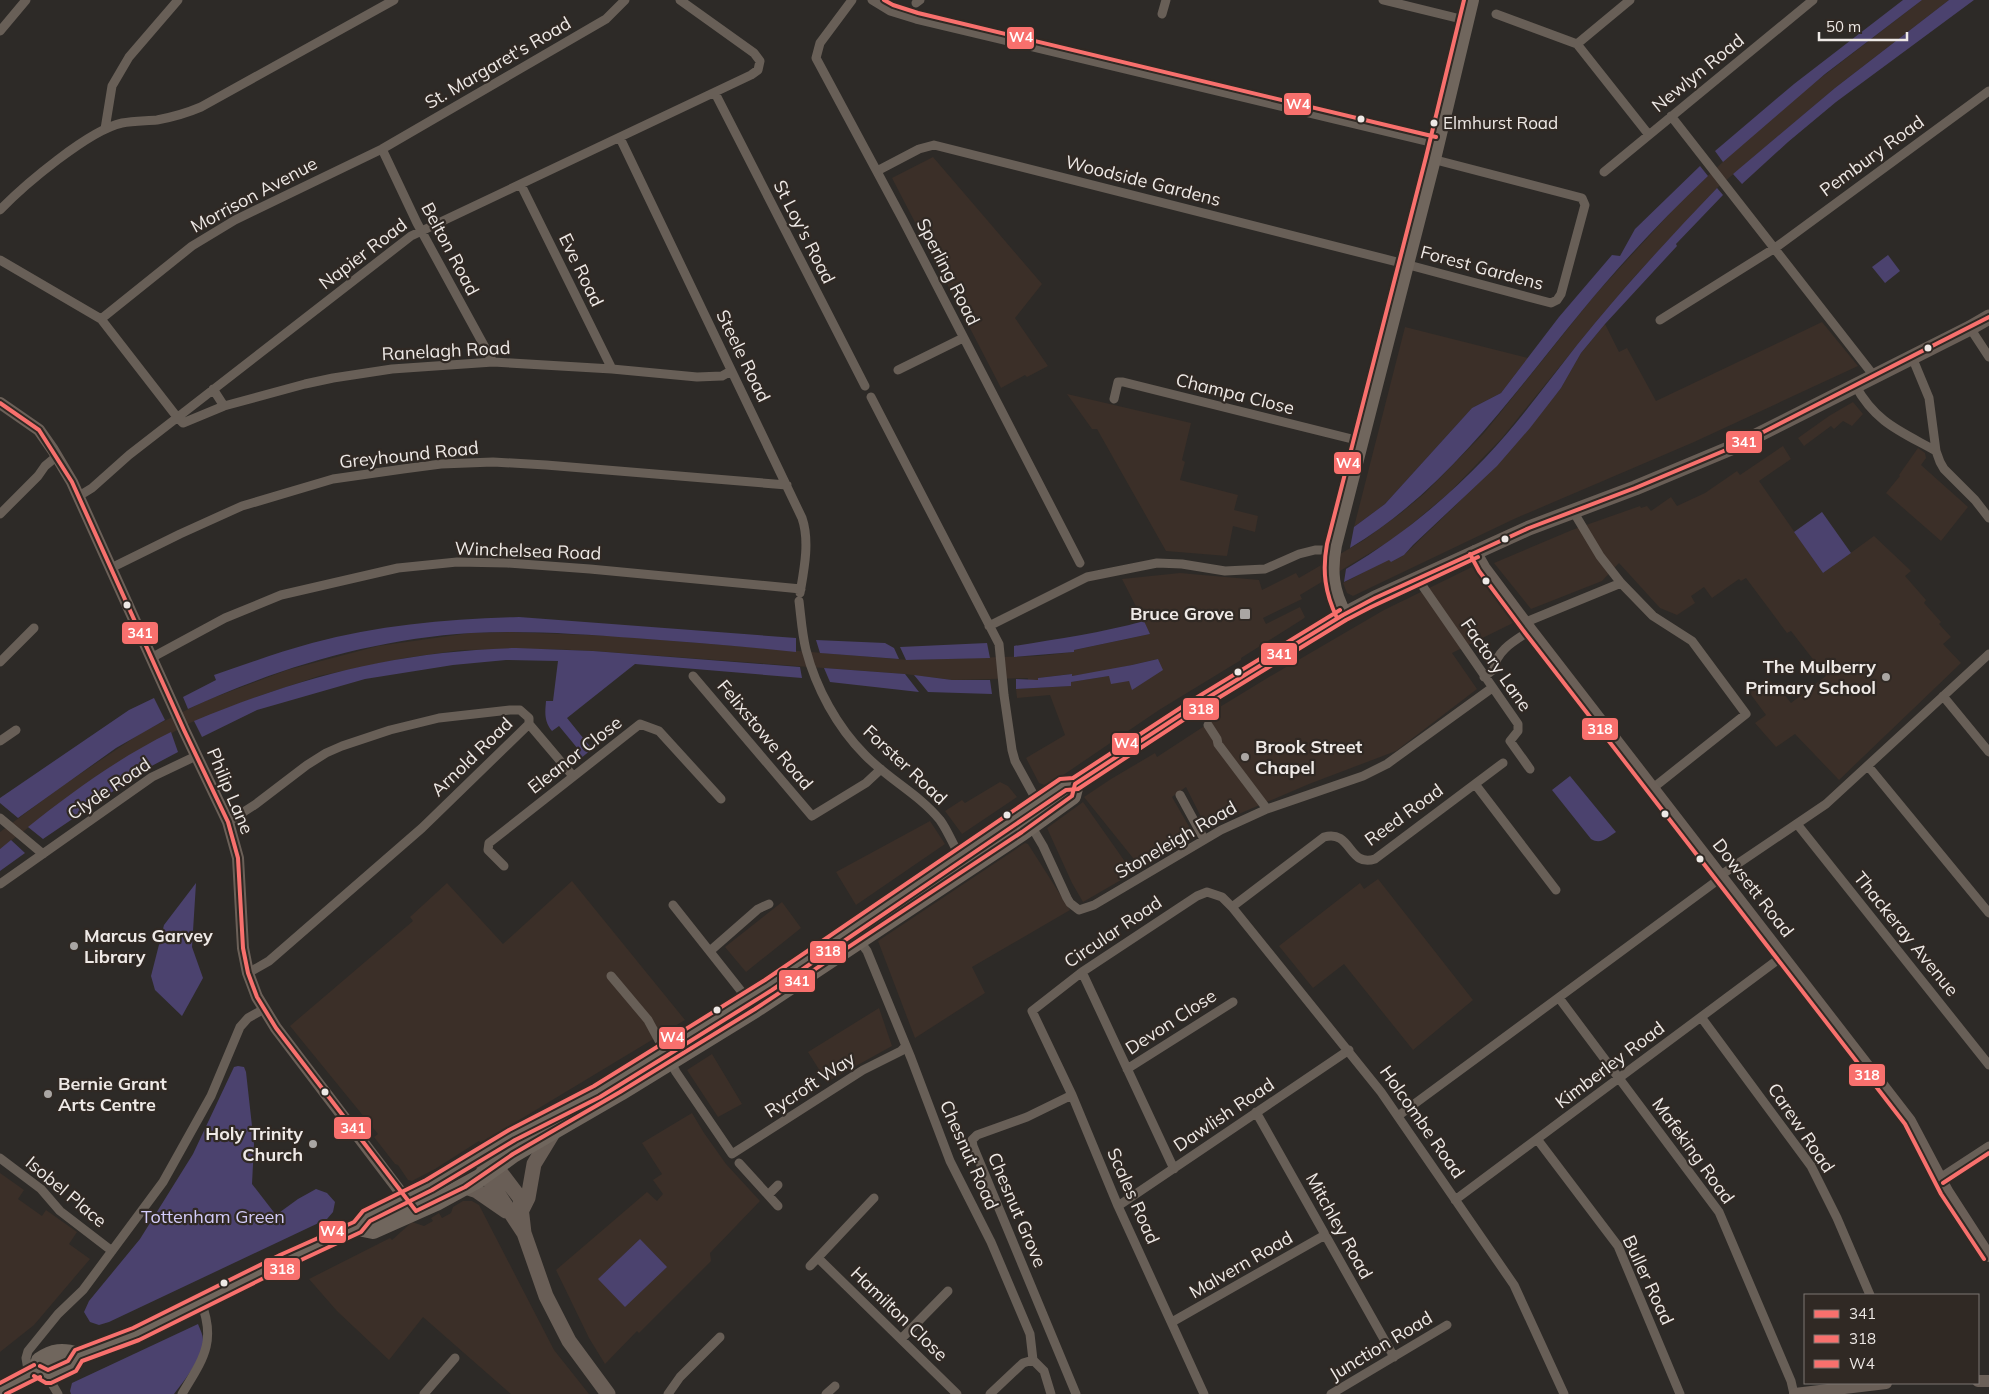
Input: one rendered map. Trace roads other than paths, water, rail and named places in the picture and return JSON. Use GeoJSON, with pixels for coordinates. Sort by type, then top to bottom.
{"type":"FeatureCollection","features":[{"type":"Feature","properties":{"kind":"highway"},"geometry":{"type":"LineString","coordinates":[[0,1390],[38,1375],[72,1366],[78,1356],[136,1334],[283,1261],[358,1227],[366,1216],[465,1187],[751,1004],[1026,819],[1041,808],[1064,784],[1075,784],[1194,706],[1343,615],[1334,598],[1330,581],[1332,550],[1434,151],[1470,0]]}},
{"type":"Feature","properties":{"kind":"highway"},"geometry":{"type":"LineString","coordinates":[[411,1204],[480,1154],[512,1135],[668,1056]]}},
{"type":"Feature","properties":{"kind":"main road"},"geometry":{"type":"LineString","coordinates":[[1343,615],[1417,578],[1475,552],[1738,445],[1989,317]]}},
{"type":"Feature","properties":{"kind":"main road"},"geometry":{"type":"LineString","coordinates":[[516,1212],[528,1198],[534,1164],[556,1128]]}},
{"type":"Feature","properties":{"kind":"main road"},"geometry":{"type":"LineString","coordinates":[[480,1154],[490,1170],[520,1198],[516,1212],[552,1309],[569,1341],[608,1394]]}},
{"type":"Feature","properties":{"kind":"main road"},"geometry":{"type":"LineString","coordinates":[[465,1187],[477,1191],[516,1212]]}},
{"type":"Feature","properties":{"kind":"street"},"geometry":{"type":"LineString","coordinates":[[0,31],[26,0]]}},
{"type":"Feature","properties":{"kind":"street"},"geometry":{"type":"LineString","coordinates":[[105,129],[112,86],[129,57],[178,0]]}},
{"type":"Feature","properties":{"kind":"street"},"geometry":{"type":"LineString","coordinates":[[0,210],[16,193],[40,174],[105,129],[122,123],[157,120],[184,114],[201,107],[394,0]]}},
{"type":"Feature","properties":{"kind":"street","name":"St. Margaret's Road"},"geometry":{"type":"LineString","coordinates":[[382,149],[606,19],[625,0]]}},
{"type":"Feature","properties":{"kind":"street","name":"Napier Road"},"geometry":{"type":"LineString","coordinates":[[79,496],[92,488],[124,459],[177,417],[411,236],[715,93],[758,70],[760,61],[754,53],[680,0]]}},
{"type":"Feature","properties":{"kind":"street","name":"Sperling Road"},"geometry":{"type":"LineString","coordinates":[[852,0],[820,43],[816,58],[877,171],[1080,563]]}},
{"type":"Feature","properties":{"kind":"street"},"geometry":{"type":"LineString","coordinates":[[872,0],[890,11],[908,17],[1434,151]]}},
{"type":"Feature","properties":{"kind":"street"},"geometry":{"type":"LineString","coordinates":[[1162,14],[1166,0]]}},
{"type":"Feature","properties":{"kind":"street"},"geometry":{"type":"LineString","coordinates":[[1383,0],[1465,20]]}},
{"type":"Feature","properties":{"kind":"street"},"geometry":{"type":"LineString","coordinates":[[1576,44],[1630,0]]}},
{"type":"Feature","properties":{"kind":"street","name":"Newlyn Road"},"geometry":{"type":"LineString","coordinates":[[1604,172],[1813,0]]}},
{"type":"Feature","properties":{"kind":"street"},"geometry":{"type":"LineString","coordinates":[[1496,14],[1576,44],[1649,135]]}},
{"type":"Feature","properties":{"kind":"street","name":"Pembury Road"},"geometry":{"type":"LineString","coordinates":[[1660,320],[1775,248],[1989,91]]}},
{"type":"Feature","properties":{"kind":"street","name":"St Loy's Road"},"geometry":{"type":"LineString","coordinates":[[715,93],[865,386]]}},
{"type":"Feature","properties":{"kind":"street"},"geometry":{"type":"LineString","coordinates":[[1672,116],[1874,376]]}},
{"type":"Feature","properties":{"kind":"street","name":"Steele Road"},"geometry":{"type":"LineString","coordinates":[[620,138],[806,528],[804,577],[800,595]]}},
{"type":"Feature","properties":{"kind":"street","name":"Woodside Gardens"},"geometry":{"type":"LineString","coordinates":[[877,171],[919,149],[934,145],[1405,264]]}},
{"type":"Feature","properties":{"kind":"street","name":"Belton Road"},"geometry":{"type":"LineString","coordinates":[[382,149],[421,230],[492,362]]}},
{"type":"Feature","properties":{"kind":"street","name":"Morrison Avenue"},"geometry":{"type":"LineString","coordinates":[[100,318],[192,246],[234,220],[382,149]]}},
{"type":"Feature","properties":{"kind":"street","name":"Forest Gardens"},"geometry":{"type":"LineString","coordinates":[[1405,264],[1551,303],[1561,294],[1585,205],[1582,198],[1577,195],[1434,151]]}},
{"type":"Feature","properties":{"kind":"street","name":"Eve Road"},"geometry":{"type":"LineString","coordinates":[[521,185],[612,369]]}},
{"type":"Feature","properties":{"kind":"street"},"geometry":{"type":"LineString","coordinates":[[0,260],[100,318],[177,417]]}},
{"type":"Feature","properties":{"kind":"street"},"geometry":{"type":"LineString","coordinates":[[1970,328],[1989,357]]}},
{"type":"Feature","properties":{"kind":"street"},"geometry":{"type":"LineString","coordinates":[[898,370],[963,338]]}},
{"type":"Feature","properties":{"kind":"street"},"geometry":{"type":"LineString","coordinates":[[1912,357],[1929,398],[1936,451],[1944,469],[1975,500],[1989,518]]}},
{"type":"Feature","properties":{"kind":"street","name":"Ranelagh Road"},"geometry":{"type":"LineString","coordinates":[[177,417],[183,423],[224,406],[333,378],[392,369],[492,362],[612,369],[697,377],[722,376],[731,371]]}},
{"type":"Feature","properties":{"kind":"street","name":"Champa Close"},"geometry":{"type":"LineString","coordinates":[[1114,399],[1118,382],[1123,382],[1360,441]]}},
{"type":"Feature","properties":{"kind":"street"},"geometry":{"type":"LineString","coordinates":[[1855,385],[1869,406],[1882,420],[1936,451]]}},
{"type":"Feature","properties":{"kind":"street"},"geometry":{"type":"LineString","coordinates":[[213,389],[224,406]]}},
{"type":"Feature","properties":{"kind":"street"},"geometry":{"type":"LineString","coordinates":[[871,397],[1001,651],[1004,695],[1012,750],[1041,808]]}},
{"type":"Feature","properties":{"kind":"street","name":"Philip Lane"},"geometry":{"type":"LineString","coordinates":[[0,403],[39,430],[57,456],[79,496],[151,658],[228,822],[238,858],[243,948],[254,990],[264,1009],[290,1047],[411,1204]]}},
{"type":"Feature","properties":{"kind":"street"},"geometry":{"type":"LineString","coordinates":[[0,514],[38,476],[45,466],[57,456]]}},
{"type":"Feature","properties":{"kind":"street","name":"Greyhound Road"},"geometry":{"type":"LineString","coordinates":[[111,568],[242,506],[333,479],[441,464],[493,462],[546,464],[787,485]]}},
{"type":"Feature","properties":{"kind":"street"},"geometry":{"type":"LineString","coordinates":[[1573,511],[1600,556],[1621,583],[1653,616],[1692,640],[1746,714],[1653,788]]}},
{"type":"Feature","properties":{"kind":"street"},"geometry":{"type":"LineString","coordinates":[[989,626],[1087,577],[1157,564],[1182,564],[1225,571],[1259,570],[1315,550],[1332,550]]}},
{"type":"Feature","properties":{"kind":"street","name":"Dowsett Road"},"geometry":{"type":"LineString","coordinates":[[1475,552],[1484,567],[1529,626],[1910,1121],[1940,1178],[1989,1256]]}},
{"type":"Feature","properties":{"kind":"street","name":"Winchelsea Road"},"geometry":{"type":"LineString","coordinates":[[151,658],[225,618],[281,595],[313,586],[398,568],[457,562],[507,563],[590,569],[800,595]]}},
{"type":"Feature","properties":{"kind":"street","name":"Factory Lane"},"geometry":{"type":"LineString","coordinates":[[1417,578],[1518,724],[1518,731],[1510,741],[1530,769]]}},
{"type":"Feature","properties":{"kind":"street"},"geometry":{"type":"LineString","coordinates":[[1484,677],[1494,669],[1495,660],[1500,654],[1529,626],[1621,583]]}},
{"type":"Feature","properties":{"kind":"street","name":"Forster Road"},"geometry":{"type":"LineString","coordinates":[[800,595],[806,649],[817,682],[838,719],[854,743],[881,770],[930,809],[944,825],[963,861]]}},
{"type":"Feature","properties":{"kind":"street"},"geometry":{"type":"LineString","coordinates":[[0,662],[34,628]]}},
{"type":"Feature","properties":{"kind":"street"},"geometry":{"type":"LineString","coordinates":[[1398,1116],[1560,998],[1721,876],[1826,804],[1989,654]]}},
{"type":"Feature","properties":{"kind":"street","name":"Felixstowe Road"},"geometry":{"type":"LineString","coordinates":[[693,676],[812,816],[866,783],[881,770]]}},
{"type":"Feature","properties":{"kind":"street","name":"Stoneleigh Road"},"geometry":{"type":"LineString","coordinates":[[1026,819],[1043,846],[1067,898],[1079,910],[1102,901],[1204,839],[1267,810],[1363,776],[1383,766],[1407,751],[1492,688]]}},
{"type":"Feature","properties":{"kind":"street"},"geometry":{"type":"LineString","coordinates":[[1943,696],[1989,752]]}},
{"type":"Feature","properties":{"kind":"street","name":"Arnold Road"},"geometry":{"type":"LineString","coordinates":[[228,822],[326,753],[373,736],[439,718],[510,710],[520,710],[528,718],[529,724],[422,828],[269,961],[248,973]]}},
{"type":"Feature","properties":{"kind":"street"},"geometry":{"type":"LineString","coordinates":[[529,724],[573,776]]}},
{"type":"Feature","properties":{"kind":"street","name":"Eleanor Close"},"geometry":{"type":"LineString","coordinates":[[504,866],[488,850],[489,843],[640,724],[659,731],[721,799]]}},
{"type":"Feature","properties":{"kind":"street"},"geometry":{"type":"LineString","coordinates":[[1208,725],[1218,744],[1267,810]]}},
{"type":"Feature","properties":{"kind":"street"},"geometry":{"type":"LineString","coordinates":[[0,741],[16,730]]}},
{"type":"Feature","properties":{"kind":"street","name":"Clyde Road"},"geometry":{"type":"LineString","coordinates":[[0,884],[152,777],[196,756]]}},
{"type":"Feature","properties":{"kind":"street","name":"Reed Road"},"geometry":{"type":"LineString","coordinates":[[1232,907],[1324,837],[1334,835],[1343,839],[1361,860],[1375,859],[1503,763]]}},
{"type":"Feature","properties":{"kind":"street"},"geometry":{"type":"LineString","coordinates":[[1868,766],[1989,913]]}},
{"type":"Feature","properties":{"kind":"street"},"geometry":{"type":"LineString","coordinates":[[1475,784],[1556,890]]}},
{"type":"Feature","properties":{"kind":"street"},"geometry":{"type":"LineString","coordinates":[[1180,795],[1204,839]]}},
{"type":"Feature","properties":{"kind":"street"},"geometry":{"type":"LineString","coordinates":[[3,820],[43,854]]}},
{"type":"Feature","properties":{"kind":"street","name":"Thackeray Avenue"},"geometry":{"type":"LineString","coordinates":[[1797,824],[1989,1064]]}},
{"type":"Feature","properties":{"kind":"street","name":"Circular Road"},"geometry":{"type":"LineString","coordinates":[[1032,1011],[1082,972],[1197,896],[1207,892],[1217,894]]}},
{"type":"Feature","properties":{"kind":"street","name":"Holcombe Road"},"geometry":{"type":"LineString","coordinates":[[1217,894],[1232,907],[1349,1050],[1398,1116],[1514,1285],[1564,1394]]}},
{"type":"Feature","properties":{"kind":"street"},"geometry":{"type":"LineString","coordinates":[[710,951],[758,908],[769,904]]}},
{"type":"Feature","properties":{"kind":"street"},"geometry":{"type":"LineString","coordinates":[[673,905],[751,1004]]}},
{"type":"Feature","properties":{"kind":"street","name":"Chesnut Road"},"geometry":{"type":"LineString","coordinates":[[855,934],[867,951],[950,1161],[991,1242],[1019,1307],[1030,1334],[1032,1360]]}},
{"type":"Feature","properties":{"kind":"street","name":"Kimberley Road"},"geometry":{"type":"LineString","coordinates":[[1455,1200],[1783,956]]}},
{"type":"Feature","properties":{"kind":"street","name":"Devon Close"},"geometry":{"type":"LineString","coordinates":[[1082,972],[1174,1169]]}},
{"type":"Feature","properties":{"kind":"street"},"geometry":{"type":"LineString","coordinates":[[611,976],[648,1020],[668,1056]]}},
{"type":"Feature","properties":{"kind":"street","name":"Mafeking Road"},"geometry":{"type":"LineString","coordinates":[[1560,998],[1719,1212],[1791,1381],[1794,1394]]}},
{"type":"Feature","properties":{"kind":"street","name":"Devon Close"},"geometry":{"type":"LineString","coordinates":[[1127,1069],[1233,1002]]}},
{"type":"Feature","properties":{"kind":"street"},"geometry":{"type":"LineString","coordinates":[[58,1394],[38,1375],[26,1358],[28,1351],[58,1314],[83,1290],[162,1182],[197,1124],[226,1065],[240,1027],[248,1018],[264,1009]]}},
{"type":"Feature","properties":{"kind":"street","name":"Scales Road"},"geometry":{"type":"LineString","coordinates":[[1032,1011],[1072,1095],[1118,1206],[1204,1394]]}},
{"type":"Feature","properties":{"kind":"street","name":"Carew Road"},"geometry":{"type":"LineString","coordinates":[[1701,1017],[1811,1166],[1837,1218],[1870,1294]]}},
{"type":"Feature","properties":{"kind":"street","name":"Rycroft Way"},"geometry":{"type":"LineString","coordinates":[[668,1056],[692,1096],[732,1154],[863,1070],[906,1046]]}},
{"type":"Feature","properties":{"kind":"street","name":"Dawlish Road"},"geometry":{"type":"LineString","coordinates":[[1118,1206],[1349,1050]]}},
{"type":"Feature","properties":{"kind":"street","name":"Chesnut Grove"},"geometry":{"type":"LineString","coordinates":[[1072,1095],[1027,1117],[977,1136],[972,1140],[1076,1394]]}},
{"type":"Feature","properties":{"kind":"street","name":"Mitchley Road"},"geometry":{"type":"LineString","coordinates":[[1256,1112],[1394,1357]]}},
{"type":"Feature","properties":{"kind":"street","name":"Buller Road"},"geometry":{"type":"LineString","coordinates":[[1538,1139],[1618,1246],[1680,1394]]}},
{"type":"Feature","properties":{"kind":"street"},"geometry":{"type":"LineString","coordinates":[[1940,1178],[1989,1146]]}},
{"type":"Feature","properties":{"kind":"street","name":"Isobel Place"},"geometry":{"type":"LineString","coordinates":[[0,1158],[41,1189],[60,1211],[112,1251]]}},
{"type":"Feature","properties":{"kind":"street"},"geometry":{"type":"LineString","coordinates":[[739,1163],[778,1206]]}},
{"type":"Feature","properties":{"kind":"street"},"geometry":{"type":"LineString","coordinates":[[768,1195],[778,1185]]}},
{"type":"Feature","properties":{"kind":"street"},"geometry":{"type":"LineString","coordinates":[[810,1266],[874,1198]]}},
{"type":"Feature","properties":{"kind":"street","name":"Malvern Road"},"geometry":{"type":"LineString","coordinates":[[1172,1322],[1325,1235]]}},
{"type":"Feature","properties":{"kind":"street","name":"Hamilton Close"},"geometry":{"type":"LineString","coordinates":[[818,1258],[958,1394]]}},
{"type":"Feature","properties":{"kind":"street"},"geometry":{"type":"LineString","coordinates":[[901,1339],[948,1291]]}},
{"type":"Feature","properties":{"kind":"street"},"geometry":{"type":"LineString","coordinates":[[182,1394],[201,1362],[206,1345],[208,1327],[201,1302]]}},
{"type":"Feature","properties":{"kind":"street","name":"Junction Road"},"geometry":{"type":"LineString","coordinates":[[1331,1394],[1447,1325]]}},
{"type":"Feature","properties":{"kind":"street"},"geometry":{"type":"LineString","coordinates":[[668,1394],[680,1377],[720,1337]]}},
{"type":"Feature","properties":{"kind":"street"},"geometry":{"type":"LineString","coordinates":[[424,1394],[455,1358]]}},
{"type":"Feature","properties":{"kind":"street"},"geometry":{"type":"LineString","coordinates":[[990,1394],[1023,1363],[1032,1360],[1044,1371],[1052,1394]]}},
{"type":"Feature","properties":{"kind":"street"},"geometry":{"type":"LineString","coordinates":[[1794,1394],[1878,1384]]}},
{"type":"Feature","properties":{"kind":"street"},"geometry":{"type":"LineString","coordinates":[[826,1394],[835,1386]]}},
{"type":"Feature","properties":{"kind":"place","name":"Elmhurst Road"},"geometry":{"type":"Point","coordinates":[1434,123]}},
{"type":"Feature","properties":{"kind":"place","name":"Bruce Grove"},"geometry":{"type":"Point","coordinates":[1245,614]}},
{"type":"Feature","properties":{"kind":"place","name":"The Mulberry Primary School"},"geometry":{"type":"Point","coordinates":[1886,677]}},
{"type":"Feature","properties":{"kind":"place","name":"Brook Street Chapel"},"geometry":{"type":"Point","coordinates":[1245,757]}},
{"type":"Feature","properties":{"kind":"place","name":"Marcus Garvey Library"},"geometry":{"type":"Point","coordinates":[74,946]}},
{"type":"Feature","properties":{"kind":"place","name":"Bernie Grant Arts Centre"},"geometry":{"type":"Point","coordinates":[48,1094]}},
{"type":"Feature","properties":{"kind":"place","name":"Holy Trinity Church"},"geometry":{"type":"Point","coordinates":[313,1144]}},
{"type":"Feature","properties":{"kind":"park label","name":"Tottenham Green"},"geometry":{"type":"Point","coordinates":[213,1217]}}]}
